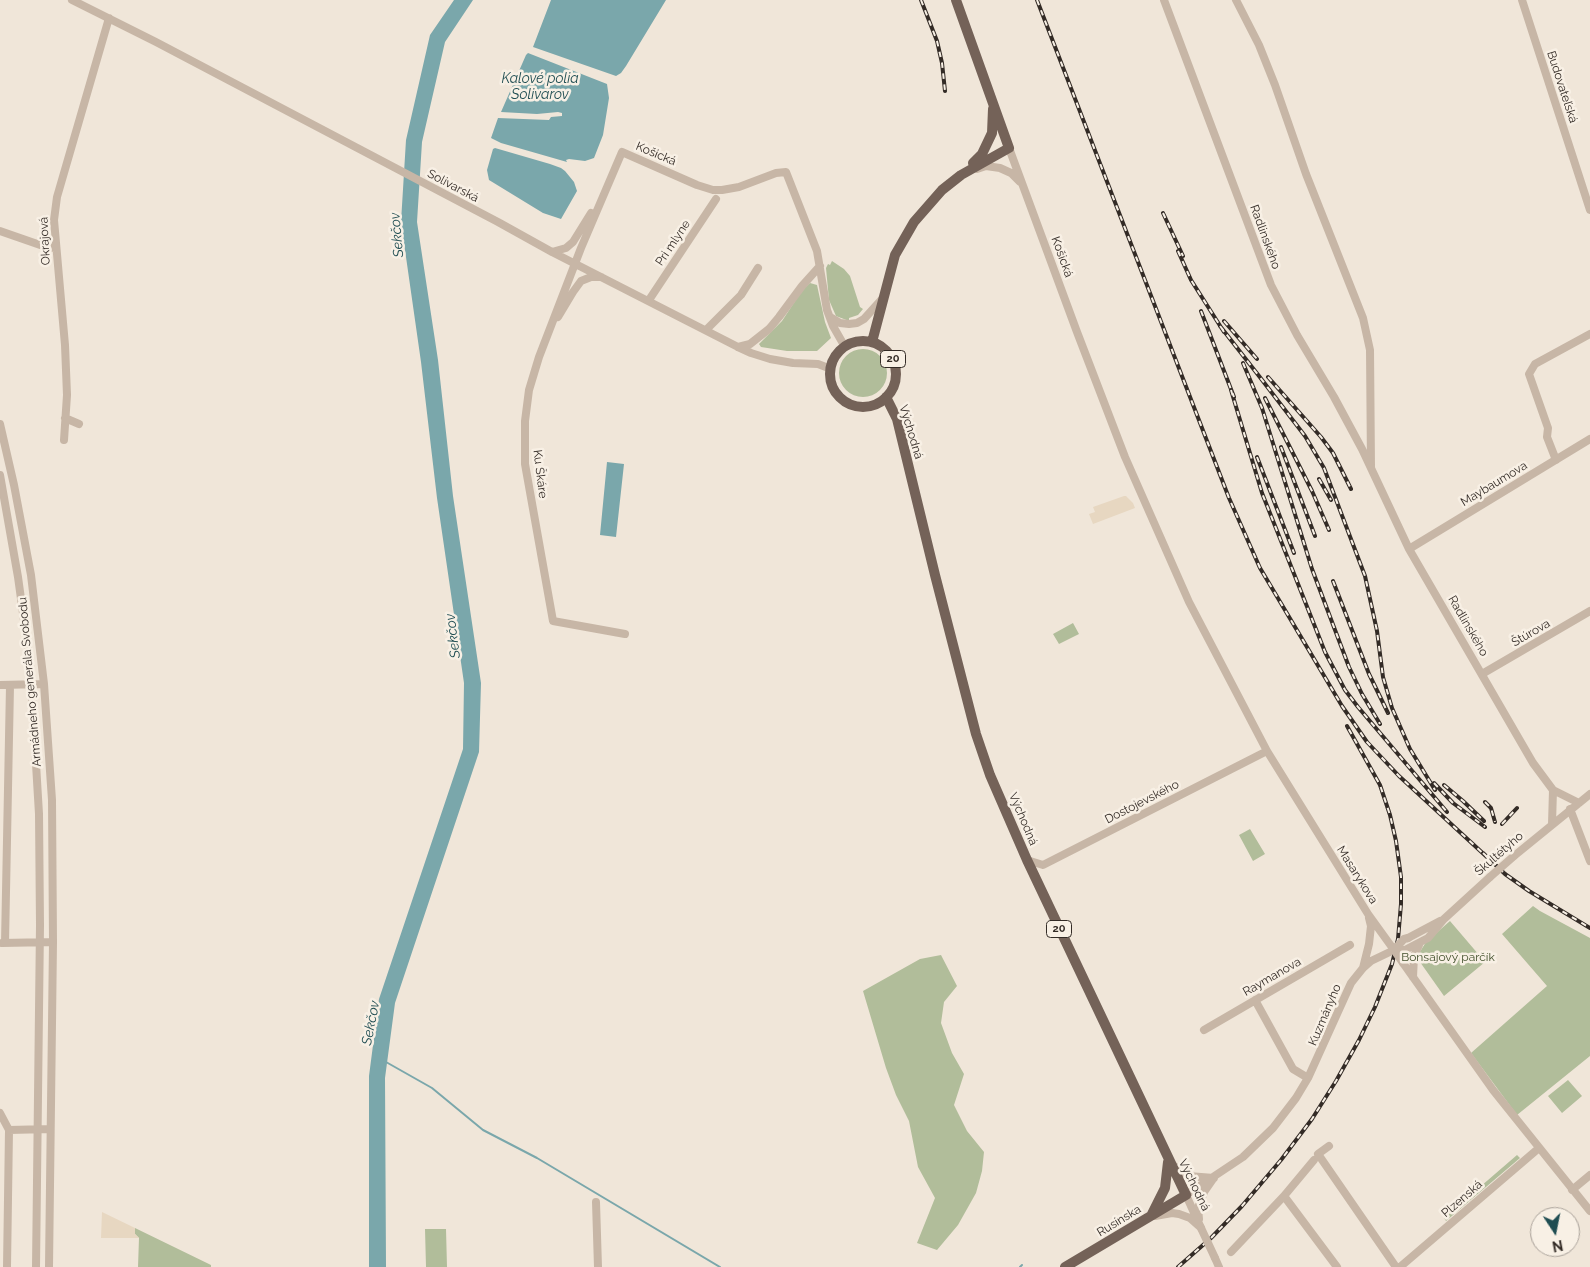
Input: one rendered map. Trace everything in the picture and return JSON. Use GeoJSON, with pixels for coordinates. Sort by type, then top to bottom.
{"type":"FeatureCollection","features":[{"type":"Feature","properties":{"kind":"main road","name":"Košická"},"geometry":{"type":"LineString","coordinates":[[956,0],[1009,148]]}},
{"type":"Feature","properties":{"kind":"main road"},"geometry":{"type":"LineString","coordinates":[[962,175],[982,154],[990,138],[992,102]]}},
{"type":"Feature","properties":{"kind":"main road","name":"20"},"geometry":{"type":"LineString","coordinates":[[872,342],[895,255],[904,236],[942,190],[962,175],[1009,148]]}},
{"type":"Feature","properties":{"kind":"main road","name":"20"},"geometry":{"type":"LineString","coordinates":[[845,346],[853,342],[872,342],[881,346],[889,353],[894,362],[896,372],[892,390],[886,397]]}},
{"type":"Feature","properties":{"kind":"main road"},"geometry":{"type":"LineString","coordinates":[[845,346],[838,353],[831,369],[831,379],[839,396],[857,406],[877,403],[886,397]]}},
{"type":"Feature","properties":{"kind":"main road","name":"Východná"},"geometry":{"type":"LineString","coordinates":[[886,397],[897,420],[976,734],[990,775],[1026,860],[1129,1074],[1168,1161],[1186,1195]]}},
{"type":"Feature","properties":{"kind":"main road"},"geometry":{"type":"LineString","coordinates":[[1150,1217],[1164,1191],[1168,1161]]}},
{"type":"Feature","properties":{"kind":"main road","name":"Rusínska"},"geometry":{"type":"LineString","coordinates":[[1065,1267],[1186,1195]]}},
{"type":"Feature","properties":{"kind":"street","name":"Solivarská"},"geometry":{"type":"LineString","coordinates":[[72,0],[438,190],[552,252],[738,347],[770,359],[793,363],[818,364],[831,369]]}},
{"type":"Feature","properties":{"kind":"street","name":"Radlinského"},"geometry":{"type":"LineString","coordinates":[[1164,0],[1270,285],[1334,397],[1409,549],[1534,763],[1554,790],[1579,802]]}},
{"type":"Feature","properties":{"kind":"street","name":"Radlinského"},"geometry":{"type":"LineString","coordinates":[[1236,0],[1266,61],[1306,174],[1363,318],[1370,350],[1371,469]]}},
{"type":"Feature","properties":{"kind":"street","name":"Budovateľská"},"geometry":{"type":"LineString","coordinates":[[1522,0],[1590,210]]}},
{"type":"Feature","properties":{"kind":"street","name":"Okrajová"},"geometry":{"type":"LineString","coordinates":[[64,440],[67,395],[65,345],[54,220],[57,197],[109,18]]}},
{"type":"Feature","properties":{"kind":"street","name":"Košická"},"geometry":{"type":"LineString","coordinates":[[1009,148],[1100,393],[1152,521]]}},
{"type":"Feature","properties":{"kind":"street","name":"Košická"},"geometry":{"type":"LineString","coordinates":[[576,263],[622,152],[697,185],[713,190],[739,187],[776,173],[786,172],[820,266]]}},
{"type":"Feature","properties":{"kind":"street"},"geometry":{"type":"LineString","coordinates":[[962,175],[986,166],[1000,168],[1012,173],[1023,185]]}},
{"type":"Feature","properties":{"kind":"street"},"geometry":{"type":"LineString","coordinates":[[552,252],[566,248],[573,242],[604,193]]}},
{"type":"Feature","properties":{"kind":"street","name":"Pri mlyne"},"geometry":{"type":"LineString","coordinates":[[649,300],[716,199]]}},
{"type":"Feature","properties":{"kind":"street"},"geometry":{"type":"LineString","coordinates":[[0,231],[46,247],[55,248]]}},
{"type":"Feature","properties":{"kind":"street","name":"Ku Škáre"},"geometry":{"type":"LineString","coordinates":[[576,263],[544,343],[529,390],[524,421],[525,457],[553,621],[625,634]]}},
{"type":"Feature","properties":{"kind":"street"},"geometry":{"type":"LineString","coordinates":[[820,266],[829,316],[845,346]]}},
{"type":"Feature","properties":{"kind":"street"},"geometry":{"type":"LineString","coordinates":[[738,347],[750,344],[769,329],[820,266]]}},
{"type":"Feature","properties":{"kind":"street"},"geometry":{"type":"LineString","coordinates":[[706,330],[741,295],[758,268]]}},
{"type":"Feature","properties":{"kind":"street"},"geometry":{"type":"LineString","coordinates":[[544,343],[573,292],[582,281],[591,277],[605,278]]}},
{"type":"Feature","properties":{"kind":"street"},"geometry":{"type":"LineString","coordinates":[[829,316],[840,323],[857,323],[864,319],[883,298]]}},
{"type":"Feature","properties":{"kind":"street"},"geometry":{"type":"LineString","coordinates":[[1556,460],[1547,437],[1548,428],[1530,374],[1535,364],[1590,334]]}},
{"type":"Feature","properties":{"kind":"street"},"geometry":{"type":"LineString","coordinates":[[65,418],[79,424]]}},
{"type":"Feature","properties":{"kind":"street","name":"Armádneho generála Svobodu"},"geometry":{"type":"LineString","coordinates":[[0,424],[28,560],[44,684],[52,800],[53,942],[49,1267]]}},
{"type":"Feature","properties":{"kind":"street","name":"Maybaumova"},"geometry":{"type":"LineString","coordinates":[[1409,549],[1590,439]]}},
{"type":"Feature","properties":{"kind":"street","name":"Armádneho generála Svobodu"},"geometry":{"type":"LineString","coordinates":[[0,475],[18,578],[32,685],[39,814],[36,1267]]}},
{"type":"Feature","properties":{"kind":"street"},"geometry":{"type":"LineString","coordinates":[[2,494],[11,490],[14,485]]}},
{"type":"Feature","properties":{"kind":"street"},"geometry":{"type":"LineString","coordinates":[[2,494],[11,496],[19,536],[28,560]]}},
{"type":"Feature","properties":{"kind":"street"},"geometry":{"type":"LineString","coordinates":[[0,501],[8,515]]}},
{"type":"Feature","properties":{"kind":"street","name":"Masarykova"},"geometry":{"type":"LineString","coordinates":[[1152,521],[1189,602],[1267,751],[1368,914],[1483,1076],[1590,1211]]}},
{"type":"Feature","properties":{"kind":"street","name":"Štúrova"},"geometry":{"type":"LineString","coordinates":[[1482,674],[1590,611]]}},
{"type":"Feature","properties":{"kind":"street"},"geometry":{"type":"LineString","coordinates":[[0,685],[44,684]]}},
{"type":"Feature","properties":{"kind":"street","name":"Armádneho generála Svobodu"},"geometry":{"type":"LineString","coordinates":[[3,943],[10,686]]}},
{"type":"Feature","properties":{"kind":"street","name":"Dostojevského"},"geometry":{"type":"LineString","coordinates":[[1043,866],[1267,751]]}},
{"type":"Feature","properties":{"kind":"street"},"geometry":{"type":"LineString","coordinates":[[1552,824],[1554,790]]}},
{"type":"Feature","properties":{"kind":"street","name":"Škultétyho"},"geometry":{"type":"LineString","coordinates":[[1394,950],[1405,950],[1420,944],[1428,938],[1444,919],[1490,877],[1590,794]]}},
{"type":"Feature","properties":{"kind":"street"},"geometry":{"type":"LineString","coordinates":[[1570,809],[1590,861]]}},
{"type":"Feature","properties":{"kind":"street"},"geometry":{"type":"LineString","coordinates":[[1026,860],[1043,866],[1037,882]]}},
{"type":"Feature","properties":{"kind":"street"},"geometry":{"type":"LineString","coordinates":[[1363,968],[1371,926],[1368,914]]}},
{"type":"Feature","properties":{"kind":"street","name":"Škultétyho"},"geometry":{"type":"LineString","coordinates":[[1394,950],[1404,939],[1444,919]]}},
{"type":"Feature","properties":{"kind":"street"},"geometry":{"type":"LineString","coordinates":[[3,943],[53,942]]}},
{"type":"Feature","properties":{"kind":"street"},"geometry":{"type":"LineString","coordinates":[[1413,976],[1414,956],[1420,944]]}},
{"type":"Feature","properties":{"kind":"street","name":"Raymanova"},"geometry":{"type":"LineString","coordinates":[[1204,1030],[1350,945]]}},
{"type":"Feature","properties":{"kind":"street","name":"Kuzmányho"},"geometry":{"type":"LineString","coordinates":[[1186,1195],[1243,1157],[1263,1139],[1286,1112],[1308,1078],[1351,983],[1371,961],[1394,950]]}},
{"type":"Feature","properties":{"kind":"street"},"geometry":{"type":"LineString","coordinates":[[1255,1000],[1293,1069],[1308,1078]]}},
{"type":"Feature","properties":{"kind":"street"},"geometry":{"type":"LineString","coordinates":[[0,1113],[9,1130],[7,1267]]}},
{"type":"Feature","properties":{"kind":"street"},"geometry":{"type":"LineString","coordinates":[[9,1130],[50,1128]]}},
{"type":"Feature","properties":{"kind":"street"},"geometry":{"type":"LineString","coordinates":[[1231,1252],[1284,1196],[1316,1157],[1330,1146]]}},
{"type":"Feature","properties":{"kind":"street","name":"Plzenská"},"geometry":{"type":"LineString","coordinates":[[1316,1157],[1398,1267],[1539,1148]]}},
{"type":"Feature","properties":{"kind":"street"},"geometry":{"type":"LineString","coordinates":[[1168,1161],[1188,1176],[1214,1178]]}},
{"type":"Feature","properties":{"kind":"street"},"geometry":{"type":"LineString","coordinates":[[1572,1190],[1590,1176]]}},
{"type":"Feature","properties":{"kind":"street"},"geometry":{"type":"LineString","coordinates":[[1199,1224],[1198,1208],[1204,1192],[1214,1178]]}},
{"type":"Feature","properties":{"kind":"street","name":"Východná"},"geometry":{"type":"LineString","coordinates":[[1186,1195],[1219,1267]]}},
{"type":"Feature","properties":{"kind":"street"},"geometry":{"type":"LineString","coordinates":[[1284,1196],[1337,1267]]}},
{"type":"Feature","properties":{"kind":"street"},"geometry":{"type":"LineString","coordinates":[[596,1202],[598,1267]]}},
{"type":"Feature","properties":{"kind":"street"},"geometry":{"type":"LineString","coordinates":[[1150,1217],[1172,1213],[1190,1218],[1199,1224]]}},
{"type":"Feature","properties":{"kind":"green space"},"geometry":{"type":"Polygon","coordinates":[[[832,261],[844,269],[850,276],[860,307],[863,309],[858,315],[849,318],[849,321],[836,316],[829,300],[826,268],[832,261]]]}},
{"type":"Feature","properties":{"kind":"green space"},"geometry":{"type":"Polygon","coordinates":[[[810,283],[817,285],[825,322],[831,338],[817,351],[787,351],[761,347],[759,344],[782,321],[803,289],[810,283]]]}},
{"type":"Feature","properties":{"kind":"green space"},"geometry":{"type":"Polygon","coordinates":[[[858,349],[868,349],[880,356],[887,368],[887,378],[880,390],[868,397],[858,397],[850,393],[843,386],[839,378],[839,368],[843,360],[850,353],[858,349]]]}},
{"type":"Feature","properties":{"kind":"green space"},"geometry":{"type":"Polygon","coordinates":[[[1073,623],[1079,634],[1059,644],[1053,634],[1073,623]]]}},
{"type":"Feature","properties":{"kind":"green space"},"geometry":{"type":"Polygon","coordinates":[[[1250,829],[1265,854],[1253,861],[1239,835],[1250,829]]]}},
{"type":"Feature","properties":{"kind":"green space"},"geometry":{"type":"Polygon","coordinates":[[[1533,906],[1590,938],[1590,1056],[1517,1115],[1471,1053],[1547,986],[1502,934],[1533,906]]]}},
{"type":"Feature","properties":{"kind":"green space","name":"Bonsajový parčík"},"geometry":{"type":"Polygon","coordinates":[[[1450,921],[1485,962],[1444,996],[1420,962],[1418,955],[1426,942],[1450,921]]]}},
{"type":"Feature","properties":{"kind":"green space"},"geometry":{"type":"Polygon","coordinates":[[[941,955],[957,986],[944,1002],[941,1023],[952,1053],[964,1074],[954,1105],[967,1131],[984,1152],[982,1171],[976,1193],[958,1225],[937,1250],[917,1243],[935,1198],[918,1167],[909,1121],[896,1095],[886,1068],[863,991],[920,959],[941,955]]]}},
{"type":"Feature","properties":{"kind":"green space"},"geometry":{"type":"Polygon","coordinates":[[[1568,1080],[1582,1096],[1562,1113],[1548,1096],[1568,1080]]]}},
{"type":"Feature","properties":{"kind":"green space"},"geometry":{"type":"Polygon","coordinates":[[[1517,1155],[1520,1158],[1446,1221],[1444,1218],[1517,1155]]]}},
{"type":"Feature","properties":{"kind":"green space"},"geometry":{"type":"Polygon","coordinates":[[[135,1228],[211,1265],[211,1267],[138,1267],[139,1238],[135,1234],[135,1228]]]}},
{"type":"Feature","properties":{"kind":"green space"},"geometry":{"type":"Polygon","coordinates":[[[425,1229],[446,1229],[447,1267],[426,1267],[425,1229]]]}},
{"type":"Feature","properties":{"kind":"shaded area"},"geometry":{"type":"Polygon","coordinates":[[[1124,496],[1133,503],[1135,508],[1093,524],[1089,514],[1095,512],[1093,507],[1124,496]]]}},
{"type":"Feature","properties":{"kind":"shaded area"},"geometry":{"type":"Polygon","coordinates":[[[102,1212],[135,1228],[135,1234],[139,1238],[101,1238],[102,1212]]]}},
{"type":"Feature","properties":{"kind":"water"},"geometry":{"type":"Polygon","coordinates":[[[454,0],[473,0],[445,42],[422,142],[417,222],[438,360],[453,496],[481,683],[479,752],[395,1003],[385,1078],[386,1267],[369,1267],[369,1076],[379,999],[463,749],[464,683],[437,498],[421,362],[401,222],[406,140],[430,35],[454,0]]]}},
{"type":"Feature","properties":{"kind":"water","name":"Kalové polia Solivarov"},"geometry":{"type":"Polygon","coordinates":[[[551,0],[666,0],[626,66],[616,76],[533,47],[551,0]]]}},
{"type":"Feature","properties":{"kind":"water","name":"Kalové polia Solivarov"},"geometry":{"type":"Polygon","coordinates":[[[528,53],[607,84],[609,98],[603,135],[594,158],[585,161],[569,159],[566,160],[567,162],[501,143],[491,138],[498,118],[549,120],[551,117],[562,116],[562,113],[558,112],[537,114],[501,112],[528,53]]]}},
{"type":"Feature","properties":{"kind":"water"},"geometry":{"type":"Polygon","coordinates":[[[493,149],[550,164],[565,171],[574,182],[577,191],[561,219],[543,213],[489,180],[487,170],[493,149]]]}},
{"type":"Feature","properties":{"kind":"water"},"geometry":{"type":"Polygon","coordinates":[[[607,462],[624,464],[616,537],[600,535],[607,462]]]}},
{"type":"Feature","properties":{"kind":"waterway"},"geometry":{"type":"LineString","coordinates":[[386,1062],[432,1088],[483,1130],[537,1158],[720,1267]]}},
{"type":"Feature","properties":{"kind":"railway"},"geometry":{"type":"LineString","coordinates":[[921,0],[937,41],[945,91]]}},
{"type":"Feature","properties":{"kind":"railway"},"geometry":{"type":"LineString","coordinates":[[1037,0],[1229,498],[1260,568],[1342,706],[1367,742],[1399,776],[1488,858]]}},
{"type":"Feature","properties":{"kind":"railway"},"geometry":{"type":"LineString","coordinates":[[1163,213],[1183,256]]}},
{"type":"Feature","properties":{"kind":"railway"},"geometry":{"type":"LineString","coordinates":[[1178,251],[1191,280],[1224,332]]}},
{"type":"Feature","properties":{"kind":"railway"},"geometry":{"type":"LineString","coordinates":[[1201,311],[1234,397]]}},
{"type":"Feature","properties":{"kind":"railway"},"geometry":{"type":"LineString","coordinates":[[1224,321],[1257,359]]}},
{"type":"Feature","properties":{"kind":"railway"},"geometry":{"type":"LineString","coordinates":[[1220,326],[1305,436],[1324,468],[1365,576],[1377,631],[1383,677],[1392,708],[1410,749],[1435,790]]}},
{"type":"Feature","properties":{"kind":"railway"},"geometry":{"type":"LineString","coordinates":[[1243,363],[1262,408],[1312,569],[1349,667],[1380,724]]}},
{"type":"Feature","properties":{"kind":"railway"},"geometry":{"type":"LineString","coordinates":[[1268,377],[1333,453],[1351,489]]}},
{"type":"Feature","properties":{"kind":"railway"},"geometry":{"type":"LineString","coordinates":[[1231,390],[1262,493],[1325,652],[1345,690],[1447,812]]}},
{"type":"Feature","properties":{"kind":"railway"},"geometry":{"type":"LineString","coordinates":[[1265,398],[1312,491],[1329,530]]}},
{"type":"Feature","properties":{"kind":"railway"},"geometry":{"type":"LineString","coordinates":[[1281,447],[1315,536]]}},
{"type":"Feature","properties":{"kind":"railway"},"geometry":{"type":"LineString","coordinates":[[1257,457],[1294,553]]}},
{"type":"Feature","properties":{"kind":"railway"},"geometry":{"type":"LineString","coordinates":[[1319,479],[1331,500]]}},
{"type":"Feature","properties":{"kind":"railway"},"geometry":{"type":"LineString","coordinates":[[1333,581],[1369,674],[1388,713]]}},
{"type":"Feature","properties":{"kind":"railway"},"geometry":{"type":"LineString","coordinates":[[1178,1267],[1211,1238],[1242,1206],[1281,1160],[1312,1119],[1359,1040],[1375,1007],[1392,964],[1398,939],[1401,904],[1401,877],[1396,841],[1380,785],[1347,726]]}},
{"type":"Feature","properties":{"kind":"railway"},"geometry":{"type":"LineString","coordinates":[[1434,783],[1453,803],[1485,827]]}},
{"type":"Feature","properties":{"kind":"railway"},"geometry":{"type":"LineString","coordinates":[[1444,785],[1484,821]]}},
{"type":"Feature","properties":{"kind":"railway"},"geometry":{"type":"LineString","coordinates":[[1485,802],[1491,808],[1495,822]]}},
{"type":"Feature","properties":{"kind":"railway"},"geometry":{"type":"LineString","coordinates":[[1502,824],[1517,808]]}},
{"type":"Feature","properties":{"kind":"railway"},"geometry":{"type":"LineString","coordinates":[[1483,853],[1505,874],[1529,891],[1590,928]]}},
{"type":"Feature","properties":{"kind":"water label","name":"Sekčov"},"geometry":{"type":"Point","coordinates":[397,235]}},
{"type":"Feature","properties":{"kind":"water label","name":"Sekčov"},"geometry":{"type":"Point","coordinates":[453,636]}},
{"type":"Feature","properties":{"kind":"water label","name":"Sekčov"},"geometry":{"type":"Point","coordinates":[371,1023]}}]}
